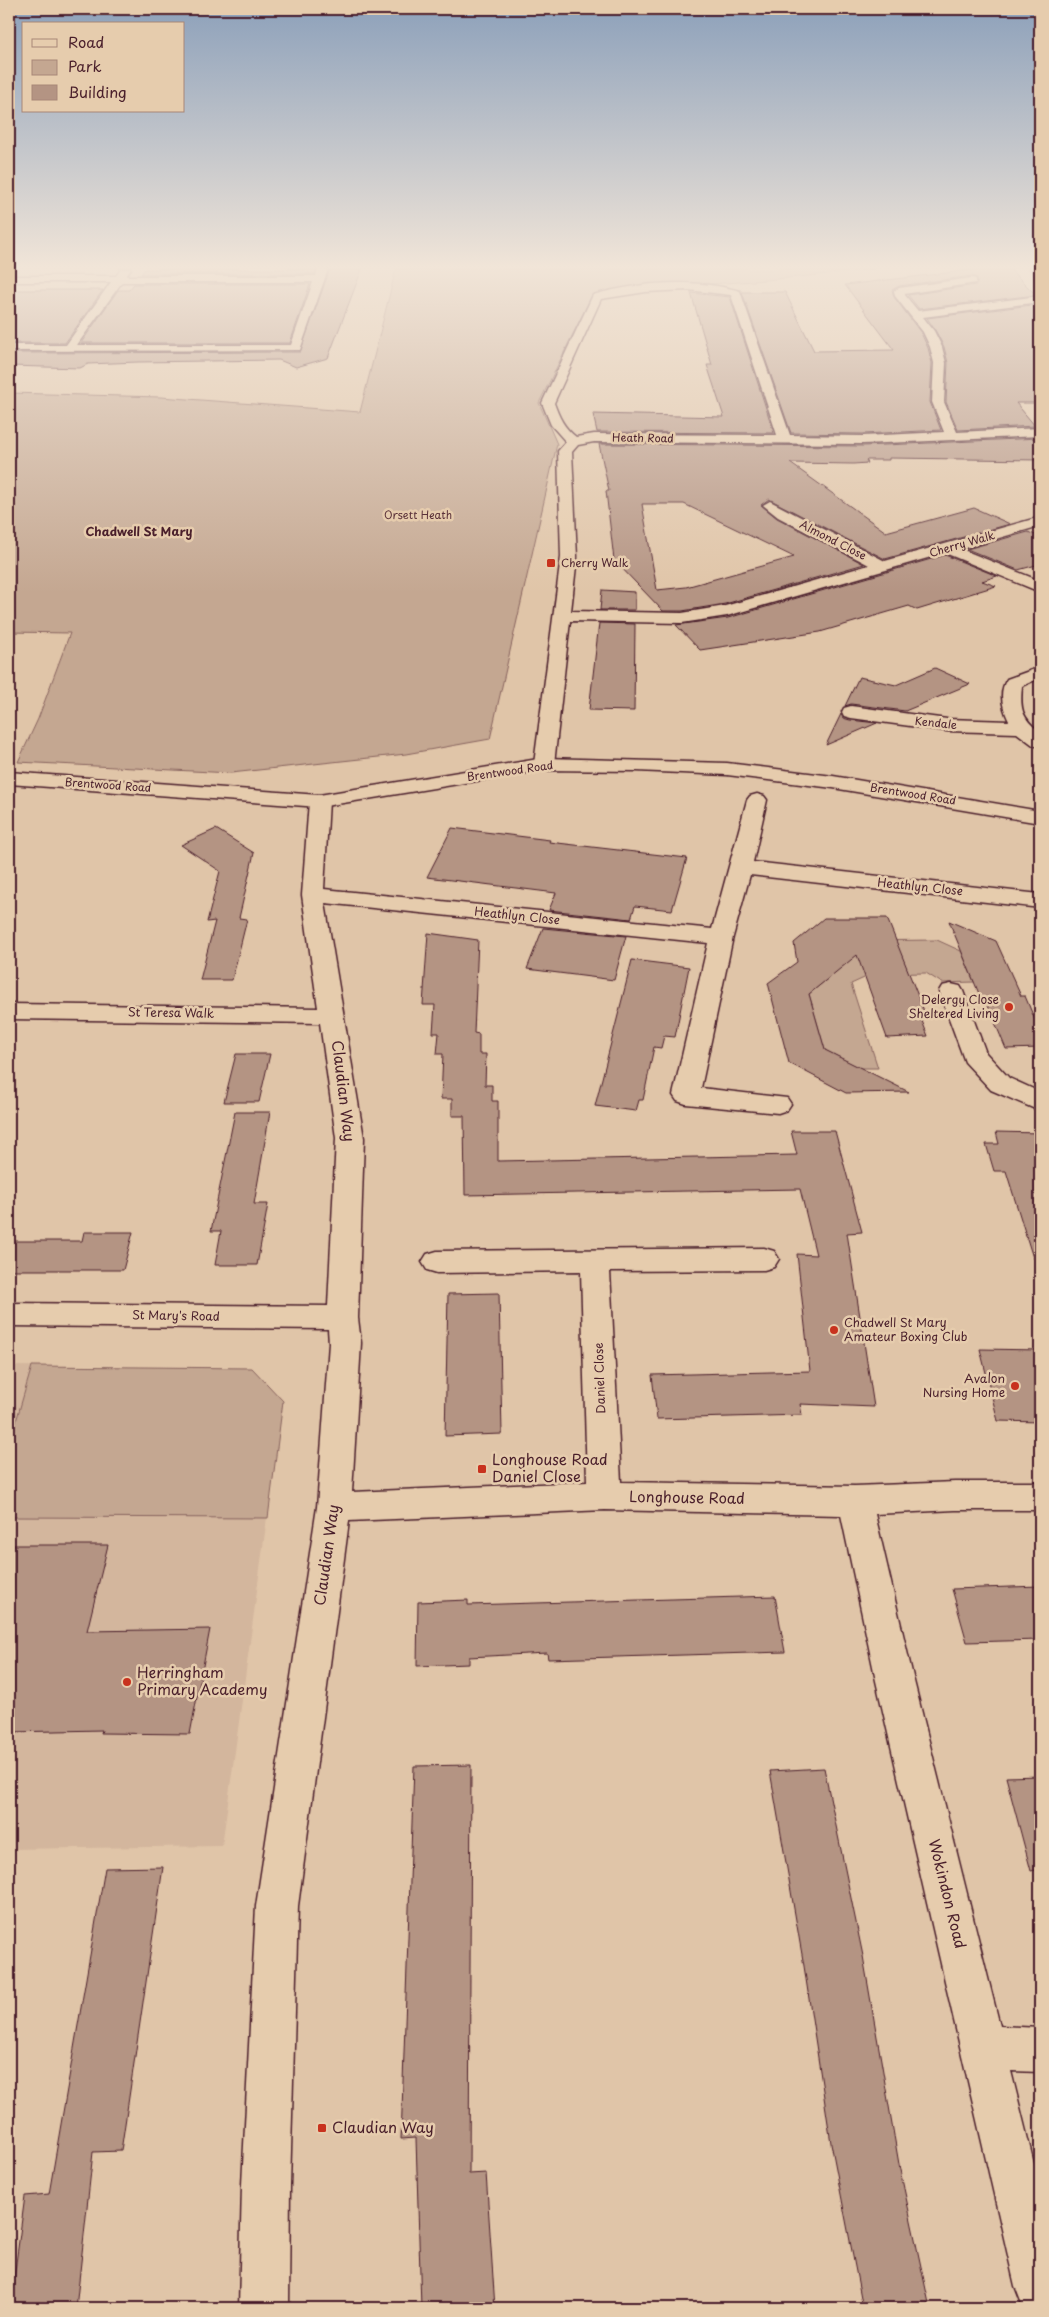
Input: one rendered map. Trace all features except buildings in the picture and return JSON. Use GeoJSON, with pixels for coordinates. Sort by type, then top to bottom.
{"type":"FeatureCollection","features":[{"type":"Feature","properties":{"kind":"street"},"geometry":{"type":"LineString","coordinates":[[544,764],[569,558],[565,451],[574,442],[562,434],[555,425],[548,403],[560,377]]}},
{"type":"Feature","properties":{"kind":"street"},"geometry":{"type":"LineString","coordinates":[[764,377],[785,440]]}},
{"type":"Feature","properties":{"kind":"street"},"geometry":{"type":"LineString","coordinates":[[939,377],[938,402],[953,437]]}},
{"type":"Feature","properties":{"kind":"street","name":"Heath Road"},"geometry":{"type":"LineString","coordinates":[[574,442],[594,438],[863,440],[1040,432]]}},
{"type":"Feature","properties":{"kind":"street","name":"Almond Close"},"geometry":{"type":"LineString","coordinates":[[770,505],[883,566]]}},
{"type":"Feature","properties":{"kind":"street","name":"Almond Close"},"geometry":{"type":"LineString","coordinates":[[784,514],[804,511]]}},
{"type":"Feature","properties":{"kind":"street","name":"Cherry Walk"},"geometry":{"type":"LineString","coordinates":[[562,616],[682,618],[727,611],[1040,521]]}},
{"type":"Feature","properties":{"kind":"street"},"geometry":{"type":"LineString","coordinates":[[946,548],[1040,587]]}},
{"type":"Feature","properties":{"kind":"street"},"geometry":{"type":"LineString","coordinates":[[1040,672],[1013,683],[1010,707],[1022,727],[1040,741]]}},
{"type":"Feature","properties":{"kind":"street","name":"Kendale"},"geometry":{"type":"LineString","coordinates":[[851,712],[948,725],[1022,727]]}},
{"type":"Feature","properties":{"kind":"street","name":"Brentwood Road"},"geometry":{"type":"LineString","coordinates":[[9,778],[319,802],[544,764],[727,769],[916,795],[1040,817]]}},
{"type":"Feature","properties":{"kind":"street"},"geometry":{"type":"LineString","coordinates":[[757,800],[741,867],[721,937],[686,1095],[778,1104]]}},
{"type":"Feature","properties":{"kind":"street","name":"Claudian Way"},"geometry":{"type":"LineString","coordinates":[[264,2308],[266,2185],[278,1906],[334,1507],[345,1343],[344,1318],[350,1138],[333,1016],[313,895],[319,802]]}},
{"type":"Feature","properties":{"kind":"street","name":"Heathlyn Close"},"geometry":{"type":"LineString","coordinates":[[741,867],[1040,901]]}},
{"type":"Feature","properties":{"kind":"street","name":"Heathlyn Close"},"geometry":{"type":"LineString","coordinates":[[313,895],[721,937]]}},
{"type":"Feature","properties":{"kind":"street"},"geometry":{"type":"LineString","coordinates":[[951,991],[974,1056],[1000,1084],[1040,1102]]}},
{"type":"Feature","properties":{"kind":"street","name":"St Teresa Walk"},"geometry":{"type":"LineString","coordinates":[[9,1010],[333,1016]]}},
{"type":"Feature","properties":{"kind":"street"},"geometry":{"type":"LineString","coordinates":[[437,1262],[764,1259]]}},
{"type":"Feature","properties":{"kind":"street","name":"Daniel Close"},"geometry":{"type":"LineString","coordinates":[[595,1261],[605,1496]]}},
{"type":"Feature","properties":{"kind":"street","name":"St Mary's Road"},"geometry":{"type":"LineString","coordinates":[[9,1314],[344,1318]]}},
{"type":"Feature","properties":{"kind":"street","name":"Longhouse Road"},"geometry":{"type":"LineString","coordinates":[[334,1507],[605,1496],[855,1501],[955,1496],[1040,1496]]}},
{"type":"Feature","properties":{"kind":"street","name":"Wokindon Road"},"geometry":{"type":"LineString","coordinates":[[855,1501],[895,1681],[1040,2286]]}},
{"type":"Feature","properties":{"kind":"street"},"geometry":{"type":"LineString","coordinates":[[984,2048],[1040,2050]]}},
{"type":"Feature","properties":{"kind":"shaded area","name":"Herringham Primary Academy"},"geometry":{"type":"Polygon","coordinates":[[[9,1366],[252,1368],[283,1401],[222,1846],[9,1849],[9,1366]]]}},
{"type":"Feature","properties":{"kind":"green space","name":"Orsett Heath"},"geometry":{"type":"Polygon","coordinates":[[[369,377],[552,377],[539,403],[557,444],[490,739],[406,754],[231,773],[18,762],[38,719],[70,633],[9,632],[9,393],[161,397],[360,412],[369,377]]]}},
{"type":"Feature","properties":{"kind":"green space"},"geometry":{"type":"Polygon","coordinates":[[[937,940],[961,951],[974,982],[942,983],[926,973],[873,974],[851,984],[878,1068],[860,1068],[825,1050],[809,994],[837,971],[848,941],[937,940]]]}},
{"type":"Feature","properties":{"kind":"green space"},"geometry":{"type":"Polygon","coordinates":[[[32,1366],[252,1368],[283,1401],[268,1518],[9,1517],[9,1446],[32,1366]]]}},
{"type":"Feature","properties":{"kind":"place","name":"Cherry Walk"},"geometry":{"type":"Point","coordinates":[551,563]}},
{"type":"Feature","properties":{"kind":"place","name":"Delergy Close Sheltered Living"},"geometry":{"type":"Point","coordinates":[1009,1007]}},
{"type":"Feature","properties":{"kind":"place","name":"Chadwell St Mary Amateur Boxing Club"},"geometry":{"type":"Point","coordinates":[834,1330]}},
{"type":"Feature","properties":{"kind":"place","name":"Avalon Nursing Home"},"geometry":{"type":"Point","coordinates":[1015,1386]}},
{"type":"Feature","properties":{"kind":"place","name":"Longhouse Road Daniel Close"},"geometry":{"type":"Point","coordinates":[482,1469]}},
{"type":"Feature","properties":{"kind":"place","name":"Herringham Primary Academy"},"geometry":{"type":"Point","coordinates":[127,1682]}},
{"type":"Feature","properties":{"kind":"place","name":"Claudian Way"},"geometry":{"type":"Point","coordinates":[322,2128]}},
{"type":"Feature","properties":{"kind":"district","name":"Chadwell St Mary"},"geometry":{"type":"Point","coordinates":[139,532]}}]}
